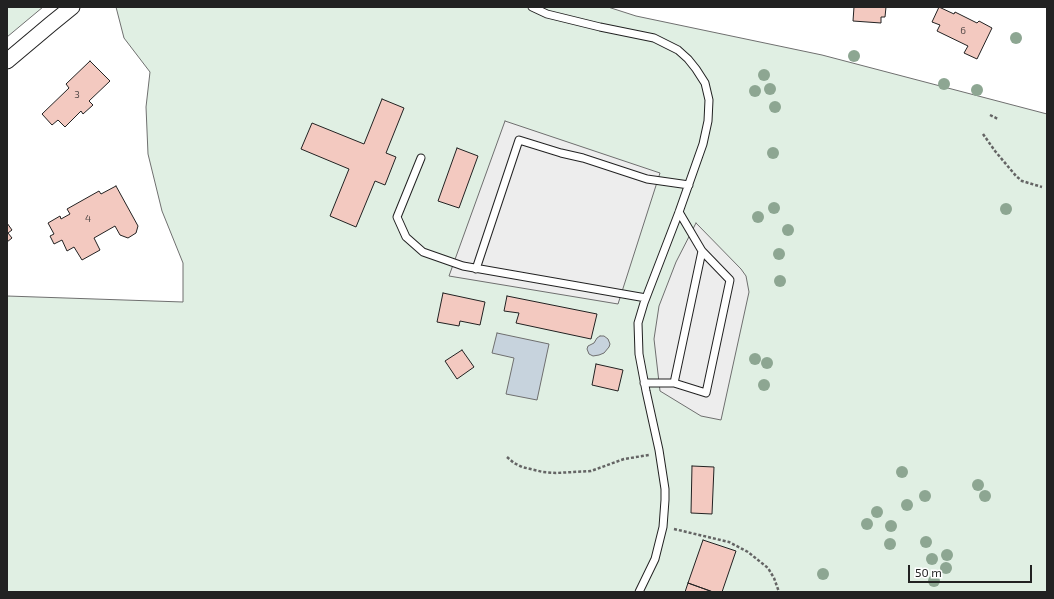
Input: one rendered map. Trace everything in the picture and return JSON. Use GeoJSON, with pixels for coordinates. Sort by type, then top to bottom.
{"type":"FeatureCollection","features":[{"type":"Feature","properties":{"kind":"street"},"geometry":{"type":"LineString","coordinates":[[7,61],[72,7]]}},
{"type":"Feature","properties":{"kind":"lane"},"geometry":{"type":"LineString","coordinates":[[532,7],[547,14],[654,38],[678,50],[688,59],[705,83],[709,100],[708,121],[703,144],[638,323],[639,354],[665,489],[665,515],[655,559],[639,592]]}},
{"type":"Feature","properties":{"kind":"lane"},"geometry":{"type":"LineString","coordinates":[[476,268],[519,140],[560,153],[583,158],[647,179],[688,186]]}},
{"type":"Feature","properties":{"kind":"lane"},"geometry":{"type":"LineString","coordinates":[[421,158],[396,217],[406,237],[423,252],[463,266],[646,298]]}},
{"type":"Feature","properties":{"kind":"lane"},"geometry":{"type":"LineString","coordinates":[[644,383],[674,383],[706,393],[730,280],[702,251],[679,212]]}},
{"type":"Feature","properties":{"kind":"lane"},"geometry":{"type":"LineString","coordinates":[[674,383],[702,251]]}},
{"type":"Feature","properties":{"kind":"path"},"geometry":{"type":"LineString","coordinates":[[990,115],[998,119]]}},
{"type":"Feature","properties":{"kind":"path"},"geometry":{"type":"LineString","coordinates":[[984,134],[995,151],[1016,176],[1022,181],[1042,187]]}},
{"type":"Feature","properties":{"kind":"path"},"geometry":{"type":"LineString","coordinates":[[507,457],[522,467],[543,472],[556,473],[591,471],[624,459],[659,453]]}},
{"type":"Feature","properties":{"kind":"path"},"geometry":{"type":"LineString","coordinates":[[663,527],[729,542],[748,552],[768,568],[774,578],[779,592]]}},
{"type":"Feature","properties":{"kind":"green space"},"geometry":{"type":"Polygon","coordinates":[[[7,7],[43,7],[7,37],[7,7]]]}},
{"type":"Feature","properties":{"kind":"green space"},"geometry":{"type":"Polygon","coordinates":[[[116,7],[608,7],[636,16],[822,55],[1047,114],[1047,592],[7,592],[7,296],[183,302],[183,263],[162,211],[148,154],[146,107],[150,72],[124,38],[116,7]]]}},
{"type":"Feature","properties":{"kind":"shaded area"},"geometry":{"type":"Polygon","coordinates":[[[505,121],[660,173],[618,304],[449,276],[505,121]]]}},
{"type":"Feature","properties":{"kind":"shaded area"},"geometry":{"type":"Polygon","coordinates":[[[696,223],[741,269],[746,276],[749,292],[721,420],[701,416],[660,391],[654,339],[659,306],[676,262],[696,223]]]}},
{"type":"Feature","properties":{"kind":"shaded area"},"geometry":{"type":"Polygon","coordinates":[[[497,333],[549,344],[537,400],[506,394],[514,358],[492,353],[497,333]]]}},
{"type":"Feature","properties":{"kind":"shaded area"},"geometry":{"type":"Polygon","coordinates":[[[600,336],[604,336],[608,339],[610,344],[609,347],[604,353],[593,356],[589,354],[587,349],[588,346],[594,343],[600,336]]]}},
{"type":"Feature","properties":{"kind":"building"},"geometry":{"type":"Polygon","coordinates":[[[854,7],[886,7],[885,17],[881,17],[881,23],[853,21],[854,7]]]}},
{"type":"Feature","properties":{"kind":"building"},"geometry":{"type":"Polygon","coordinates":[[[939,7],[954,14],[955,12],[977,23],[979,21],[992,28],[977,59],[964,53],[968,46],[937,31],[940,25],[932,22],[939,7]]]}},
{"type":"Feature","properties":{"kind":"building"},"geometry":{"type":"Polygon","coordinates":[[[90,61],[110,81],[89,101],[93,105],[83,114],[81,111],[65,127],[58,120],[52,125],[42,114],[69,88],[66,84],[90,61]]]}},
{"type":"Feature","properties":{"kind":"building"},"geometry":{"type":"Polygon","coordinates":[[[382,99],[404,108],[386,153],[396,157],[385,185],[375,181],[356,227],[330,216],[349,169],[301,149],[312,123],[364,144],[382,99]]]}},
{"type":"Feature","properties":{"kind":"building"},"geometry":{"type":"Polygon","coordinates":[[[457,148],[478,156],[459,208],[438,201],[457,148]]]}},
{"type":"Feature","properties":{"kind":"building"},"geometry":{"type":"Polygon","coordinates":[[[116,186],[138,226],[136,233],[128,238],[120,235],[115,226],[94,238],[100,250],[82,260],[74,247],[67,251],[62,240],[54,244],[50,236],[54,234],[48,223],[60,216],[61,219],[70,214],[67,209],[99,191],[101,194],[116,186]]]}},
{"type":"Feature","properties":{"kind":"building"},"geometry":{"type":"Polygon","coordinates":[[[7,223],[12,230],[8,233],[12,238],[7,242],[7,223]]]}},
{"type":"Feature","properties":{"kind":"building"},"geometry":{"type":"Polygon","coordinates":[[[443,293],[485,302],[480,325],[460,321],[459,326],[437,322],[443,293]]]}},
{"type":"Feature","properties":{"kind":"building"},"geometry":{"type":"Polygon","coordinates":[[[507,296],[597,314],[591,339],[516,323],[519,313],[504,311],[507,296]]]}},
{"type":"Feature","properties":{"kind":"building"},"geometry":{"type":"Polygon","coordinates":[[[462,350],[474,367],[457,379],[445,361],[462,350]]]}},
{"type":"Feature","properties":{"kind":"building"},"geometry":{"type":"Polygon","coordinates":[[[596,364],[623,370],[618,391],[592,385],[596,364]]]}},
{"type":"Feature","properties":{"kind":"building"},"geometry":{"type":"Polygon","coordinates":[[[692,466],[714,467],[712,514],[691,513],[692,466]]]}},
{"type":"Feature","properties":{"kind":"building"},"geometry":{"type":"Polygon","coordinates":[[[703,540],[736,551],[722,592],[713,592],[688,583],[703,540]]]}},
{"type":"Feature","properties":{"kind":"building"},"geometry":{"type":"Polygon","coordinates":[[[688,583],[713,592],[685,592],[688,583]]]}}]}
